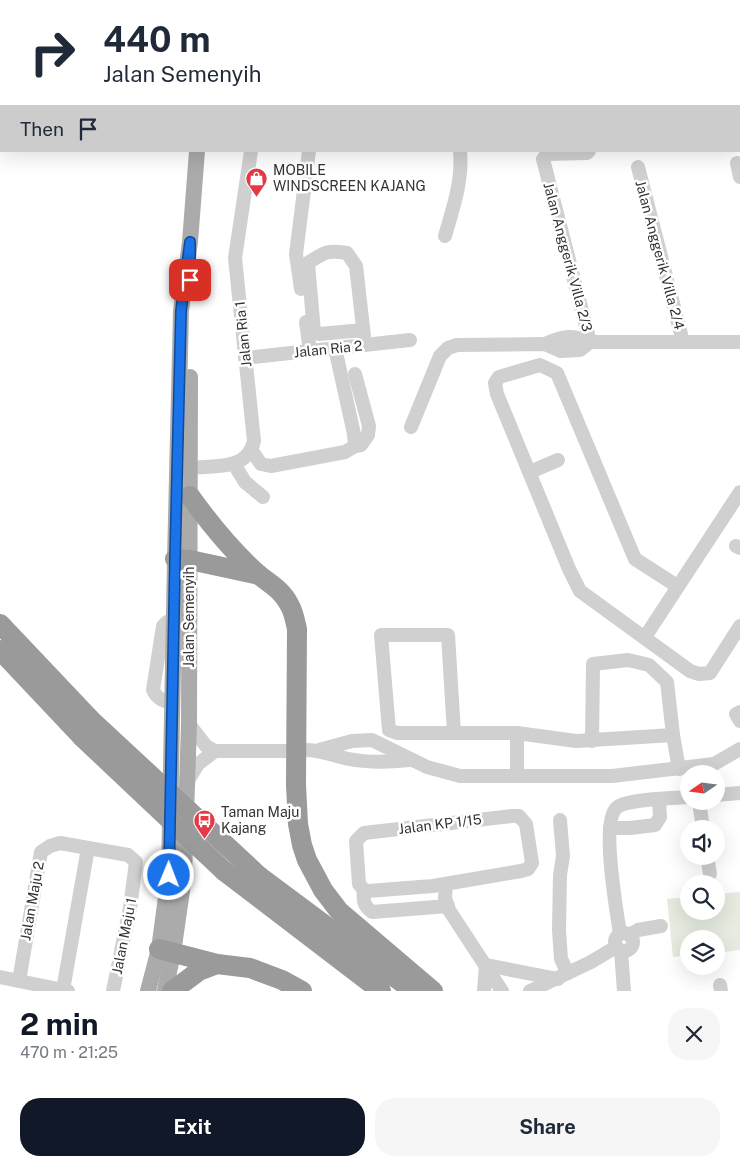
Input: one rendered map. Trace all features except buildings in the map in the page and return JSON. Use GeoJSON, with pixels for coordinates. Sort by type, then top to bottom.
{"type":"FeatureCollection","features":[{"type":"Feature","properties":{"kind":"highway"},"geometry":{"type":"LineString","coordinates":[[190,496],[213,527],[259,575],[280,591],[289,603],[295,616],[297,630],[296,785],[298,824],[307,860],[323,890],[339,911],[432,991]]}},
{"type":"Feature","properties":{"kind":"highway"},"geometry":{"type":"LineString","coordinates":[[182,559],[259,575]]}},
{"type":"Feature","properties":{"kind":"highway"},"geometry":{"type":"LineString","coordinates":[[0,624],[86,728],[224,872],[381,991]]}},
{"type":"Feature","properties":{"kind":"highway"},"geometry":{"type":"LineString","coordinates":[[0,650],[86,728],[259,876],[414,991]]}},
{"type":"Feature","properties":{"kind":"highway"},"geometry":{"type":"LineString","coordinates":[[166,951],[217,964],[250,968],[282,980],[302,991]]}},
{"type":"Feature","properties":{"kind":"highway"},"geometry":{"type":"LineString","coordinates":[[172,991],[199,971],[217,964]]}},
{"type":"Feature","properties":{"kind":"main road","name":"Jalan Semenyih"},"geometry":{"type":"LineString","coordinates":[[148,991],[166,951],[184,877],[187,782],[183,733],[181,311],[190,242],[197,152]]}},
{"type":"Feature","properties":{"kind":"main road","name":"Jalan Semenyih"},"geometry":{"type":"LineString","coordinates":[[165,991],[169,875],[183,733],[173,704],[174,620],[190,496],[190,242]]}},
{"type":"Feature","properties":{"kind":"street","name":"Jalan Ria 1"},"geometry":{"type":"LineString","coordinates":[[251,152],[235,258],[254,441],[252,451]]}},
{"type":"Feature","properties":{"kind":"street"},"geometry":{"type":"LineString","coordinates":[[309,152],[296,254],[310,351]]}},
{"type":"Feature","properties":{"kind":"street"},"geometry":{"type":"LineString","coordinates":[[445,236],[458,190],[462,163],[460,152]]}},
{"type":"Feature","properties":{"kind":"street","name":"Jalan Anggerik Villa 2/3"},"geometry":{"type":"LineString","coordinates":[[575,152],[547,154],[543,159],[590,342]]}},
{"type":"Feature","properties":{"kind":"street"},"geometry":{"type":"LineString","coordinates":[[737,163],[740,177]]}},
{"type":"Feature","properties":{"kind":"street","name":"Jalan Anggerik Villa 2/4"},"geometry":{"type":"LineString","coordinates":[[638,168],[683,342]]}},
{"type":"Feature","properties":{"kind":"street"},"geometry":{"type":"LineString","coordinates":[[363,330],[319,334],[314,332],[308,263],[321,254],[331,250],[347,253],[356,266],[365,345]]}},
{"type":"Feature","properties":{"kind":"street","name":"Jalan Ria 2"},"geometry":{"type":"LineString","coordinates":[[245,358],[410,340]]}},
{"type":"Feature","properties":{"kind":"street"},"geometry":{"type":"LineString","coordinates":[[411,427],[440,356],[448,348],[457,345],[545,344],[561,351],[580,350],[590,342],[740,342]]}},
{"type":"Feature","properties":{"kind":"street"},"geometry":{"type":"LineString","coordinates":[[335,348],[355,446]]}},
{"type":"Feature","properties":{"kind":"street"},"geometry":{"type":"LineString","coordinates":[[677,586],[635,559],[557,373],[540,365],[499,377],[495,383],[496,394],[580,591],[690,671],[698,674],[710,673],[740,626]]}},
{"type":"Feature","properties":{"kind":"street"},"geometry":{"type":"LineString","coordinates":[[190,468],[234,464],[245,458],[252,451],[261,464],[271,466],[345,452],[361,445],[368,434],[369,426],[355,374]]}},
{"type":"Feature","properties":{"kind":"street"},"geometry":{"type":"LineString","coordinates":[[530,472],[558,460]]}},
{"type":"Feature","properties":{"kind":"street"},"geometry":{"type":"LineString","coordinates":[[234,464],[245,482],[263,497]]}},
{"type":"Feature","properties":{"kind":"street"},"geometry":{"type":"LineString","coordinates":[[645,637],[740,492]]}},
{"type":"Feature","properties":{"kind":"street"},"geometry":{"type":"LineString","coordinates":[[454,733],[448,634],[381,635],[389,730],[397,733],[454,733],[517,733],[576,741],[673,734]]}},
{"type":"Feature","properties":{"kind":"street"},"geometry":{"type":"LineString","coordinates":[[592,741],[593,664],[628,660],[649,665],[667,682],[679,768]]}},
{"type":"Feature","properties":{"kind":"street"},"geometry":{"type":"LineString","coordinates":[[740,712],[736,714],[740,721]]}},
{"type":"Feature","properties":{"kind":"street"},"geometry":{"type":"LineString","coordinates":[[183,733],[215,751],[288,751]]}},
{"type":"Feature","properties":{"kind":"street"},"geometry":{"type":"LineString","coordinates":[[517,733],[517,776]]}},
{"type":"Feature","properties":{"kind":"street"},"geometry":{"type":"LineString","coordinates":[[409,760],[367,762],[351,760],[313,750],[352,741],[372,740],[394,750],[409,760],[460,776],[612,776],[714,764],[740,749]]}},
{"type":"Feature","properties":{"kind":"street"},"geometry":{"type":"LineString","coordinates":[[187,782],[198,764],[215,751]]}},
{"type":"Feature","properties":{"kind":"street"},"geometry":{"type":"LineString","coordinates":[[725,795],[740,794]]}},
{"type":"Feature","properties":{"kind":"street"},"geometry":{"type":"LineString","coordinates":[[624,991],[622,942],[608,840],[614,811],[619,806],[680,798]]}},
{"type":"Feature","properties":{"kind":"street"},"geometry":{"type":"LineString","coordinates":[[610,828],[655,825],[660,817],[659,800]]}},
{"type":"Feature","properties":{"kind":"street","name":"Jalan KP 1/15"},"geometry":{"type":"LineString","coordinates":[[519,816],[526,824],[532,863],[528,869],[446,884],[364,890],[359,884],[356,841],[364,834],[519,816]]}},
{"type":"Feature","properties":{"kind":"street"},"geometry":{"type":"LineString","coordinates":[[560,820],[563,856],[560,875],[559,930],[563,976]]}},
{"type":"Feature","properties":{"kind":"street","name":"Jalan Maju 2"},"geometry":{"type":"LineString","coordinates":[[19,981],[41,852],[50,846],[60,844],[128,856]]}},
{"type":"Feature","properties":{"kind":"street"},"geometry":{"type":"LineString","coordinates":[[0,977],[66,990],[88,848]]}},
{"type":"Feature","properties":{"kind":"street","name":"Jalan Maju 1"},"geometry":{"type":"LineString","coordinates":[[113,991],[130,908],[136,862],[128,856]]}},
{"type":"Feature","properties":{"kind":"street"},"geometry":{"type":"LineString","coordinates":[[708,865],[710,874]]}},
{"type":"Feature","properties":{"kind":"street"},"geometry":{"type":"LineString","coordinates":[[446,884],[445,898],[448,906],[502,991]]}},
{"type":"Feature","properties":{"kind":"street"},"geometry":{"type":"LineString","coordinates":[[364,890],[363,899],[365,907],[372,912],[448,906]]}},
{"type":"Feature","properties":{"kind":"street"},"geometry":{"type":"LineString","coordinates":[[530,991],[591,962],[638,930],[661,926]]}},
{"type":"Feature","properties":{"kind":"street"},"geometry":{"type":"LineString","coordinates":[[486,965],[563,976]]}},
{"type":"Feature","properties":{"kind":"street"},"geometry":{"type":"LineString","coordinates":[[484,991],[486,965]]}},
{"type":"Feature","properties":{"kind":"shaded area"},"geometry":{"type":"Polygon","coordinates":[[[740,892],[740,950],[725,952],[725,930],[680,930],[680,956],[673,957],[667,899],[680,898],[680,920],[725,920],[725,893],[740,892]]]}},
{"type":"Feature","properties":{"kind":"place","name":"MOBILE WINDSCREEN KAJANG"},"geometry":{"type":"Point","coordinates":[257,197]}},
{"type":"Feature","properties":{"kind":"place","name":"Taman Maju Kajang"},"geometry":{"type":"Point","coordinates":[205,839]}},
{"type":"Feature","properties":{"kind":"route"},"geometry":{"type":"LineString","coordinates":[[169,875],[181,311],[190,242],[190,280]]}}]}
